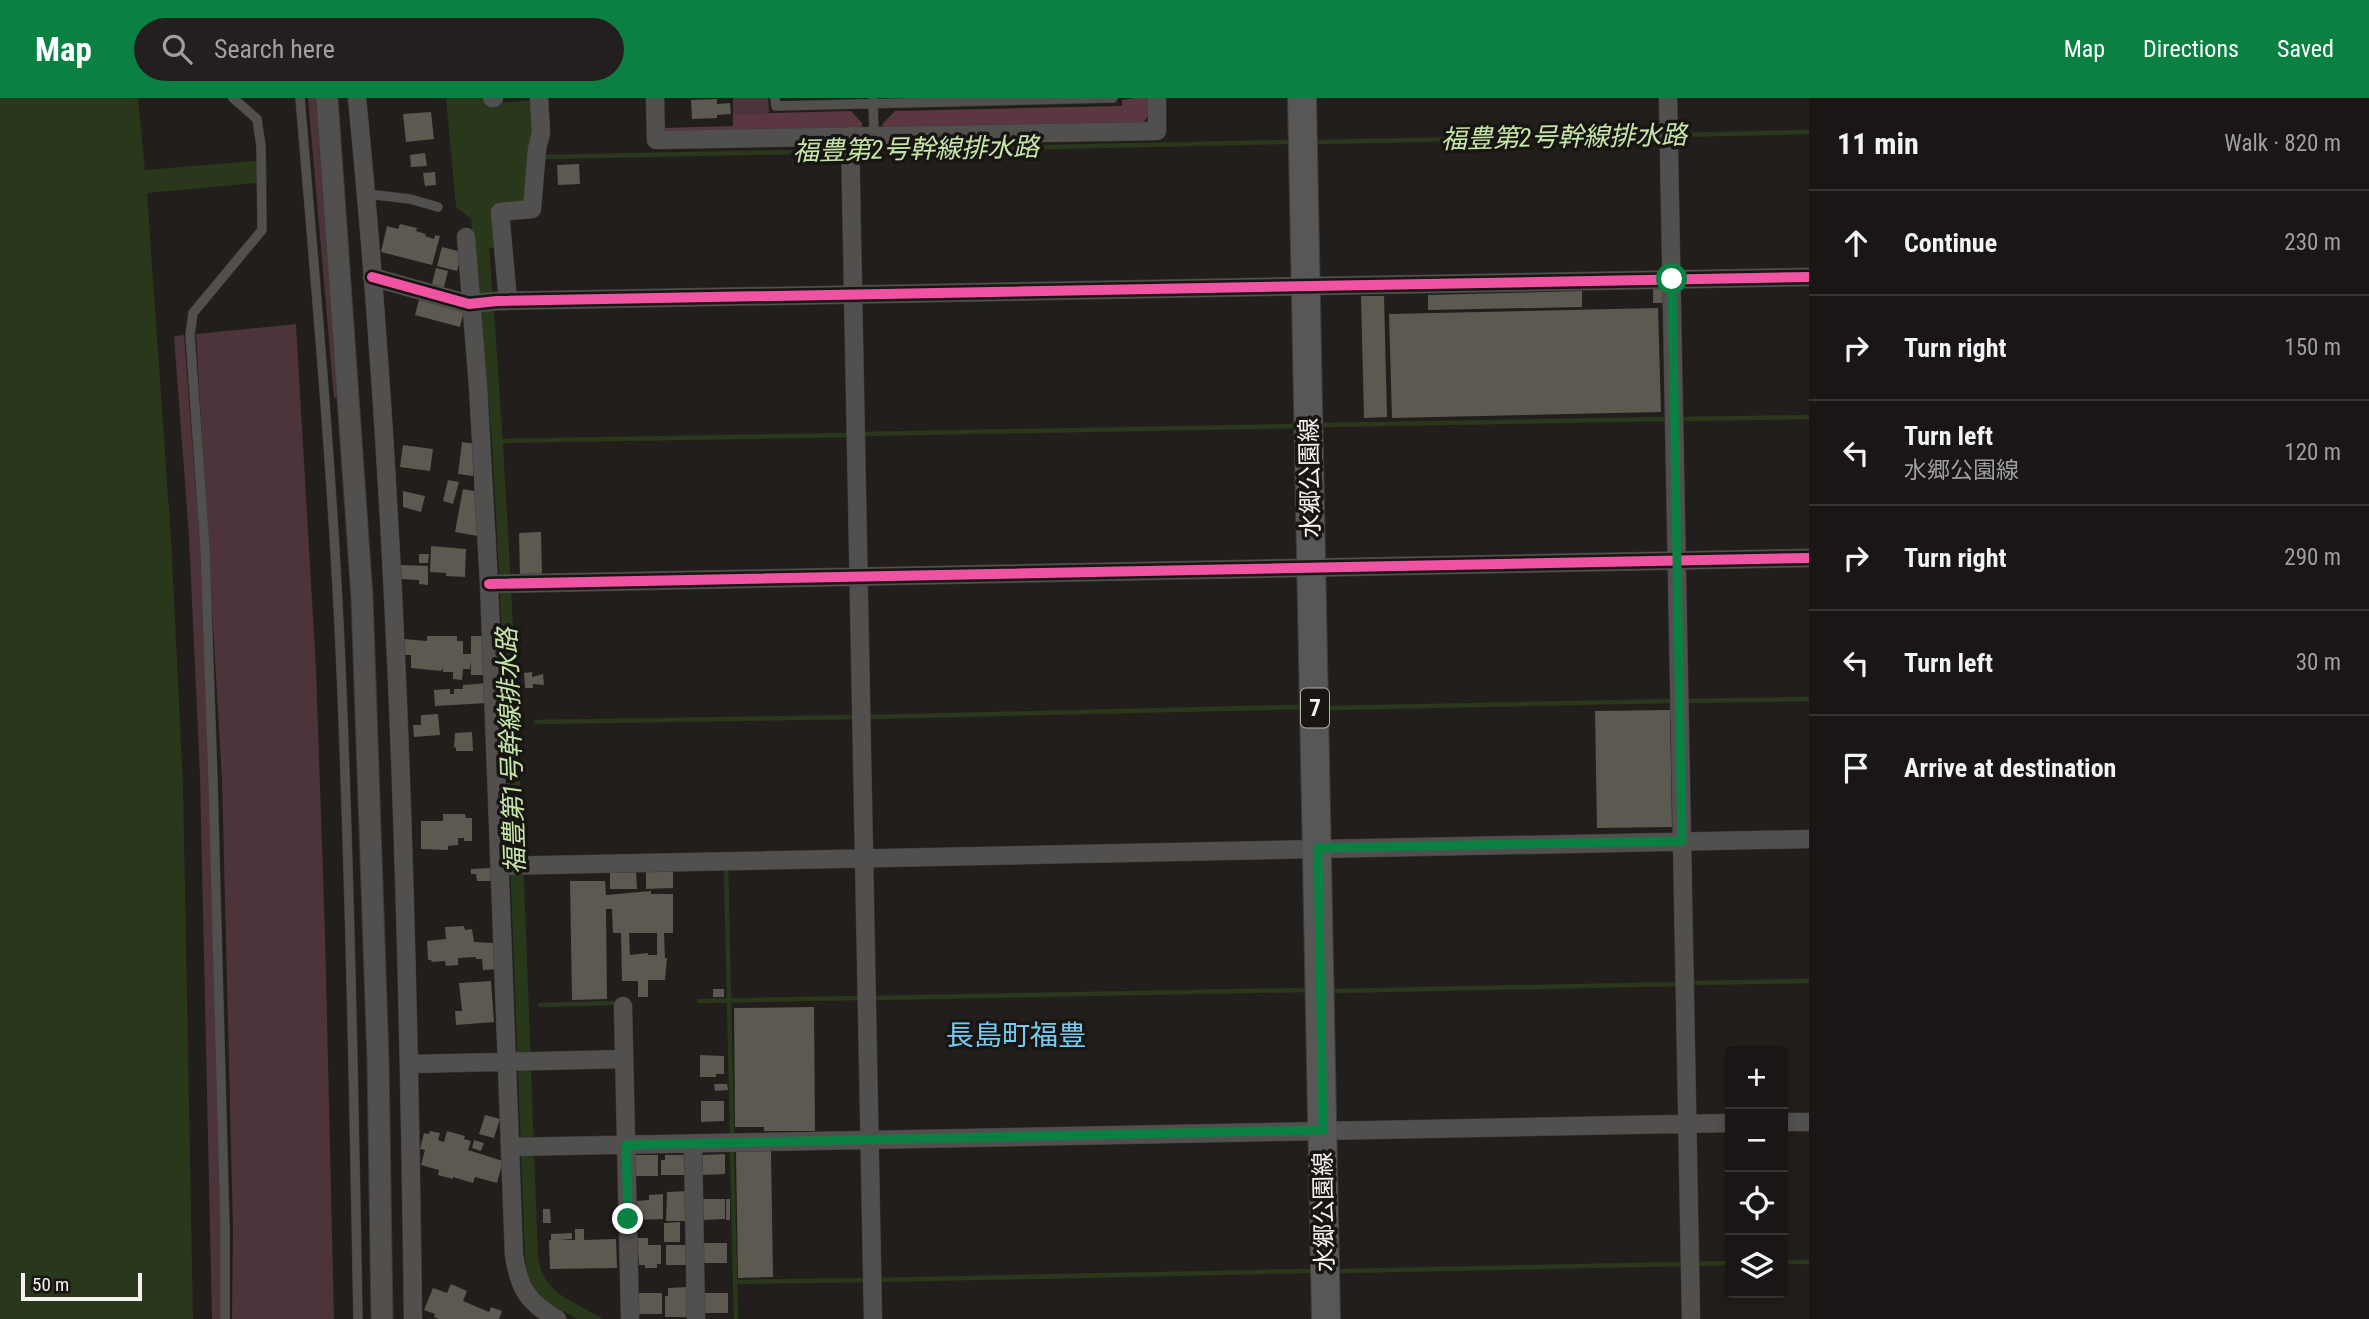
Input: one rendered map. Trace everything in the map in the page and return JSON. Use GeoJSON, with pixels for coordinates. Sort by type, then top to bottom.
{"type":"FeatureCollection","features":[{"type":"Feature","properties":{"kind":"main road","name":"水郷公園線"},"geometry":{"type":"LineString","coordinates":[[1302,98],[1326,1319]]}},
{"type":"Feature","properties":{"kind":"street"},"geometry":{"type":"LineString","coordinates":[[327,98],[362,585],[377,1046],[382,1319]]}},
{"type":"Feature","properties":{"kind":"street"},"geometry":{"type":"LineString","coordinates":[[357,98],[367,194],[393,596],[410,1064],[414,1319]]}},
{"type":"Feature","properties":{"kind":"street"},"geometry":{"type":"LineString","coordinates":[[503,301],[500,212],[532,209],[541,133],[539,98]]}},
{"type":"Feature","properties":{"kind":"street"},"geometry":{"type":"LineString","coordinates":[[655,98],[656,140],[850,144],[874,136],[1157,131],[1157,98]]}},
{"type":"Feature","properties":{"kind":"street"},"geometry":{"type":"LineString","coordinates":[[1668,98],[1691,1319]]}},
{"type":"Feature","properties":{"kind":"street"},"geometry":{"type":"LineString","coordinates":[[850,144],[873,1319]]}},
{"type":"Feature","properties":{"kind":"street"},"geometry":{"type":"LineString","coordinates":[[466,237],[474,303],[490,584],[503,866],[514,1255],[517,1275],[532,1301],[557,1319]]}},
{"type":"Feature","properties":{"kind":"street"},"geometry":{"type":"LineString","coordinates":[[372,277],[474,303],[1809,277]]}},
{"type":"Feature","properties":{"kind":"street"},"geometry":{"type":"LineString","coordinates":[[490,584],[1809,558]]}},
{"type":"Feature","properties":{"kind":"street"},"geometry":{"type":"LineString","coordinates":[[503,866],[1809,839]]}},
{"type":"Feature","properties":{"kind":"street"},"geometry":{"type":"LineString","coordinates":[[623,1006],[630,1319]]}},
{"type":"Feature","properties":{"kind":"street"},"geometry":{"type":"LineString","coordinates":[[410,1064],[624,1059]]}},
{"type":"Feature","properties":{"kind":"street"},"geometry":{"type":"LineString","coordinates":[[1788,1122],[1809,1122]]}},
{"type":"Feature","properties":{"kind":"street"},"geometry":{"type":"LineString","coordinates":[[513,1147],[1725,1123]]}},
{"type":"Feature","properties":{"kind":"street"},"geometry":{"type":"LineString","coordinates":[[693,1144],[696,1319]]}},
{"type":"Feature","properties":{"kind":"lane"},"geometry":{"type":"LineString","coordinates":[[225,1319],[214,782],[205,549],[190,335],[194,313],[262,230],[261,146],[257,120],[233,98]]}},
{"type":"Feature","properties":{"kind":"lane"},"geometry":{"type":"LineString","coordinates":[[300,98],[328,435],[341,666],[351,932],[358,1319]]}},
{"type":"Feature","properties":{"kind":"lane"},"geometry":{"type":"LineString","coordinates":[[775,98],[776,106],[873,101],[1113,98]]}},
{"type":"Feature","properties":{"kind":"lane"},"geometry":{"type":"LineString","coordinates":[[873,101],[874,136]]}},
{"type":"Feature","properties":{"kind":"lane"},"geometry":{"type":"LineString","coordinates":[[367,194],[410,199],[438,206]]}},
{"type":"Feature","properties":{"kind":"shaded area"},"geometry":{"type":"Polygon","coordinates":[[[308,98],[320,98],[344,397],[334,398],[308,98]]]}},
{"type":"Feature","properties":{"kind":"shaded area"},"geometry":{"type":"Polygon","coordinates":[[[733,98],[768,98],[769,113],[733,114],[733,98]]]}},
{"type":"Feature","properties":{"kind":"shaded area"},"geometry":{"type":"Polygon","coordinates":[[[1149,98],[1150,114],[1142,124],[882,128],[883,123],[895,111],[1122,106],[1122,100],[1149,98]]]}},
{"type":"Feature","properties":{"kind":"shaded area"},"geometry":{"type":"Polygon","coordinates":[[[851,111],[862,123],[862,129],[668,133],[662,128],[733,126],[733,114],[851,111]]]}},
{"type":"Feature","properties":{"kind":"shaded area"},"geometry":{"type":"Polygon","coordinates":[[[296,324],[316,669],[334,1319],[232,1319],[233,1228],[222,780],[196,334],[296,324]]]}},
{"type":"Feature","properties":{"kind":"shaded area"},"geometry":{"type":"Polygon","coordinates":[[[184,335],[200,545],[210,784],[221,1319],[212,1319],[200,776],[189,537],[174,336],[184,335]]]}},
{"type":"Feature","properties":{"kind":"water"},"geometry":{"type":"Polygon","coordinates":[[[0,98],[138,98],[145,170],[266,160],[267,182],[147,193],[171,539],[183,785],[193,1319],[0,1319],[0,98]]]}},
{"type":"Feature","properties":{"kind":"water","name":"福豊第1号幹線排水路"},"geometry":{"type":"Polygon","coordinates":[[[446,98],[488,98],[489,104],[535,100],[527,205],[495,208],[498,247],[489,248],[513,626],[538,1257],[541,1270],[553,1288],[602,1319],[577,1319],[547,1302],[535,1290],[525,1259],[492,443],[476,249],[471,219],[456,207],[446,98]]]}},
{"type":"Feature","properties":{"kind":"building"},"geometry":{"type":"Polygon","coordinates":[[[717,99],[717,104],[730,103],[731,114],[717,115],[717,118],[692,119],[691,100],[717,99]]]}},
{"type":"Feature","properties":{"kind":"building"},"geometry":{"type":"Polygon","coordinates":[[[431,112],[434,139],[406,142],[403,114],[431,112]]]}},
{"type":"Feature","properties":{"kind":"building"},"geometry":{"type":"Polygon","coordinates":[[[425,153],[427,166],[411,167],[410,155],[425,153]]]}},
{"type":"Feature","properties":{"kind":"building"},"geometry":{"type":"Polygon","coordinates":[[[579,164],[580,184],[558,185],[557,165],[579,164]]]}},
{"type":"Feature","properties":{"kind":"building"},"geometry":{"type":"Polygon","coordinates":[[[435,172],[436,185],[425,186],[423,173],[435,172]]]}},
{"type":"Feature","properties":{"kind":"building"},"geometry":{"type":"Polygon","coordinates":[[[400,224],[417,228],[416,231],[434,239],[435,235],[440,236],[432,265],[381,252],[387,226],[398,229],[400,224]]]}},
{"type":"Feature","properties":{"kind":"building"},"geometry":{"type":"Polygon","coordinates":[[[442,247],[462,252],[457,271],[437,266],[442,247]]]}},
{"type":"Feature","properties":{"kind":"building"},"geometry":{"type":"Polygon","coordinates":[[[436,268],[448,271],[443,291],[431,288],[436,268]]]}},
{"type":"Feature","properties":{"kind":"building"},"geometry":{"type":"Polygon","coordinates":[[[1653,289],[1664,289],[1665,303],[1653,303],[1653,289]]]}},
{"type":"Feature","properties":{"kind":"building"},"geometry":{"type":"Polygon","coordinates":[[[1582,291],[1582,307],[1428,310],[1428,295],[1582,291]]]}},
{"type":"Feature","properties":{"kind":"building"},"geometry":{"type":"Polygon","coordinates":[[[1361,296],[1384,296],[1387,417],[1364,418],[1361,296]]]}},
{"type":"Feature","properties":{"kind":"building"},"geometry":{"type":"Polygon","coordinates":[[[419,300],[443,303],[442,306],[464,311],[460,327],[415,315],[419,300]]]}},
{"type":"Feature","properties":{"kind":"building"},"geometry":{"type":"Polygon","coordinates":[[[1658,308],[1661,412],[1392,418],[1389,314],[1658,308]]]}},
{"type":"Feature","properties":{"kind":"building"},"geometry":{"type":"Polygon","coordinates":[[[462,442],[477,444],[473,476],[458,474],[462,442]]]}},
{"type":"Feature","properties":{"kind":"building"},"geometry":{"type":"Polygon","coordinates":[[[403,445],[433,449],[430,471],[400,467],[403,445]]]}},
{"type":"Feature","properties":{"kind":"building"},"geometry":{"type":"Polygon","coordinates":[[[448,480],[459,482],[453,504],[443,501],[448,480]]]}},
{"type":"Feature","properties":{"kind":"building"},"geometry":{"type":"Polygon","coordinates":[[[463,489],[479,492],[476,509],[480,523],[478,536],[455,532],[463,489]]]}},
{"type":"Feature","properties":{"kind":"building"},"geometry":{"type":"Polygon","coordinates":[[[403,491],[425,496],[421,512],[403,507],[403,491]]]}},
{"type":"Feature","properties":{"kind":"building"},"geometry":{"type":"Polygon","coordinates":[[[541,532],[542,575],[520,576],[519,533],[541,532]]]}},
{"type":"Feature","properties":{"kind":"building"},"geometry":{"type":"Polygon","coordinates":[[[431,546],[466,549],[465,577],[430,572],[431,546]]]}},
{"type":"Feature","properties":{"kind":"building"},"geometry":{"type":"Polygon","coordinates":[[[419,554],[429,554],[428,563],[419,563],[419,554]]]}},
{"type":"Feature","properties":{"kind":"building"},"geometry":{"type":"Polygon","coordinates":[[[401,565],[428,566],[428,585],[419,584],[419,580],[401,579],[401,565]]]}},
{"type":"Feature","properties":{"kind":"building"},"geometry":{"type":"Polygon","coordinates":[[[427,636],[457,636],[457,641],[463,641],[463,654],[471,654],[471,636],[483,636],[483,675],[471,675],[471,661],[470,669],[463,669],[462,680],[453,679],[453,672],[443,672],[443,668],[441,671],[411,668],[411,655],[404,655],[404,639],[427,641],[427,636]]]}},
{"type":"Feature","properties":{"kind":"building"},"geometry":{"type":"Polygon","coordinates":[[[532,672],[532,677],[543,674],[544,685],[533,684],[533,688],[525,688],[524,673],[532,672]]]}},
{"type":"Feature","properties":{"kind":"building"},"geometry":{"type":"Polygon","coordinates":[[[487,683],[488,703],[435,706],[434,690],[450,689],[450,694],[454,694],[454,689],[463,689],[463,685],[487,683]]]}},
{"type":"Feature","properties":{"kind":"building"},"geometry":{"type":"Polygon","coordinates":[[[1670,710],[1672,827],[1597,828],[1595,711],[1670,710]]]}},
{"type":"Feature","properties":{"kind":"building"},"geometry":{"type":"Polygon","coordinates":[[[438,714],[440,735],[414,737],[413,725],[421,725],[421,715],[438,714]]]}},
{"type":"Feature","properties":{"kind":"building"},"geometry":{"type":"Polygon","coordinates":[[[472,732],[473,751],[456,751],[455,733],[472,732]]]}},
{"type":"Feature","properties":{"kind":"building"},"geometry":{"type":"Polygon","coordinates":[[[443,814],[465,814],[466,818],[472,818],[472,841],[458,838],[458,845],[448,846],[448,850],[421,849],[421,821],[443,821],[443,814]]]}},
{"type":"Feature","properties":{"kind":"building"},"geometry":{"type":"Polygon","coordinates":[[[492,868],[492,881],[477,881],[476,874],[471,874],[471,869],[492,868]]]}},
{"type":"Feature","properties":{"kind":"building"},"geometry":{"type":"Polygon","coordinates":[[[673,869],[673,888],[646,889],[646,870],[673,869]]]}},
{"type":"Feature","properties":{"kind":"building"},"geometry":{"type":"Polygon","coordinates":[[[610,870],[636,870],[637,889],[610,889],[610,870]]]}},
{"type":"Feature","properties":{"kind":"building"},"geometry":{"type":"Polygon","coordinates":[[[570,881],[605,881],[606,895],[651,891],[651,894],[673,894],[673,933],[664,933],[667,958],[665,980],[648,980],[648,997],[638,997],[638,981],[622,981],[621,933],[613,933],[612,909],[606,909],[607,999],[572,1000],[570,881]],[[629,933],[630,955],[657,955],[657,933],[629,933]]]}},
{"type":"Feature","properties":{"kind":"building"},"geometry":{"type":"Polygon","coordinates":[[[464,926],[465,930],[472,929],[474,942],[495,943],[498,969],[483,970],[482,959],[476,957],[458,958],[458,965],[446,966],[445,961],[428,960],[427,941],[446,939],[445,927],[464,926]]]}},
{"type":"Feature","properties":{"kind":"building"},"geometry":{"type":"Polygon","coordinates":[[[491,981],[494,1022],[456,1025],[455,1011],[462,1011],[459,983],[491,981]]]}},
{"type":"Feature","properties":{"kind":"building"},"geometry":{"type":"Polygon","coordinates":[[[713,989],[724,989],[724,997],[713,997],[713,989]]]}},
{"type":"Feature","properties":{"kind":"building"},"geometry":{"type":"Polygon","coordinates":[[[814,1007],[815,1131],[764,1131],[764,1127],[735,1127],[734,1008],[814,1007]]]}},
{"type":"Feature","properties":{"kind":"building"},"geometry":{"type":"Polygon","coordinates":[[[700,1055],[724,1056],[724,1074],[700,1077],[700,1055]]]}},
{"type":"Feature","properties":{"kind":"building"},"geometry":{"type":"Polygon","coordinates":[[[714,1084],[727,1084],[728,1090],[715,1091],[714,1084]]]}},
{"type":"Feature","properties":{"kind":"building"},"geometry":{"type":"Polygon","coordinates":[[[701,1101],[724,1101],[724,1121],[701,1122],[701,1101]]]}},
{"type":"Feature","properties":{"kind":"building"},"geometry":{"type":"Polygon","coordinates":[[[485,1115],[500,1119],[494,1138],[479,1134],[485,1115]]]}},
{"type":"Feature","properties":{"kind":"building"},"geometry":{"type":"Polygon","coordinates":[[[430,1131],[440,1133],[438,1140],[444,1142],[447,1131],[465,1136],[464,1139],[471,1141],[468,1150],[503,1161],[497,1183],[475,1177],[473,1183],[453,1179],[438,1175],[439,1170],[421,1165],[425,1150],[420,1149],[424,1133],[429,1134],[430,1131]]]}},
{"type":"Feature","properties":{"kind":"building"},"geometry":{"type":"Polygon","coordinates":[[[474,1140],[484,1143],[481,1151],[472,1148],[474,1140]]]}},
{"type":"Feature","properties":{"kind":"building"},"geometry":{"type":"Polygon","coordinates":[[[736,1151],[771,1151],[773,1277],[738,1278],[736,1151]]]}},
{"type":"Feature","properties":{"kind":"building"},"geometry":{"type":"Polygon","coordinates":[[[725,1154],[725,1174],[702,1175],[702,1155],[725,1154]]]}},
{"type":"Feature","properties":{"kind":"building"},"geometry":{"type":"Polygon","coordinates":[[[635,1155],[658,1155],[658,1176],[636,1176],[635,1155]]]}},
{"type":"Feature","properties":{"kind":"building"},"geometry":{"type":"Polygon","coordinates":[[[665,1155],[687,1155],[688,1175],[661,1175],[661,1160],[665,1160],[665,1155]]]}},
{"type":"Feature","properties":{"kind":"building"},"geometry":{"type":"Polygon","coordinates":[[[690,1191],[688,1221],[666,1221],[667,1192],[690,1191]]]}},
{"type":"Feature","properties":{"kind":"building"},"geometry":{"type":"Polygon","coordinates":[[[663,1194],[663,1219],[638,1220],[637,1201],[649,1200],[649,1195],[663,1194]]]}},
{"type":"Feature","properties":{"kind":"building"},"geometry":{"type":"Polygon","coordinates":[[[703,1199],[725,1199],[725,1219],[703,1220],[703,1199]]]}},
{"type":"Feature","properties":{"kind":"building"},"geometry":{"type":"Polygon","coordinates":[[[726,1199],[730,1199],[730,1220],[726,1220],[726,1199]]]}},
{"type":"Feature","properties":{"kind":"building"},"geometry":{"type":"Polygon","coordinates":[[[543,1209],[550,1209],[551,1223],[543,1223],[543,1209]]]}},
{"type":"Feature","properties":{"kind":"building"},"geometry":{"type":"Polygon","coordinates":[[[680,1222],[680,1242],[664,1242],[664,1223],[680,1222]]]}},
{"type":"Feature","properties":{"kind":"building"},"geometry":{"type":"Polygon","coordinates":[[[575,1229],[584,1229],[584,1240],[616,1239],[617,1268],[550,1269],[551,1234],[572,1233],[572,1239],[558,1240],[575,1240],[575,1229]]]}},
{"type":"Feature","properties":{"kind":"building"},"geometry":{"type":"Polygon","coordinates":[[[637,1238],[648,1238],[648,1245],[661,1245],[661,1264],[657,1264],[657,1268],[639,1265],[637,1238]]]}},
{"type":"Feature","properties":{"kind":"building"},"geometry":{"type":"Polygon","coordinates":[[[704,1243],[727,1243],[727,1263],[704,1263],[704,1243]]]}},
{"type":"Feature","properties":{"kind":"building"},"geometry":{"type":"Polygon","coordinates":[[[666,1245],[689,1245],[690,1265],[666,1265],[666,1245]]]}},
{"type":"Feature","properties":{"kind":"building"},"geometry":{"type":"Polygon","coordinates":[[[451,1284],[467,1291],[463,1301],[489,1312],[491,1307],[502,1311],[499,1319],[439,1319],[434,1317],[435,1314],[424,1310],[433,1288],[447,1293],[451,1284]]]}},
{"type":"Feature","properties":{"kind":"building"},"geometry":{"type":"Polygon","coordinates":[[[689,1287],[691,1317],[665,1317],[665,1296],[668,1296],[668,1288],[689,1287]]]}},
{"type":"Feature","properties":{"kind":"building"},"geometry":{"type":"Polygon","coordinates":[[[638,1293],[662,1293],[662,1314],[639,1314],[638,1293]]]}},
{"type":"Feature","properties":{"kind":"building"},"geometry":{"type":"Polygon","coordinates":[[[705,1293],[728,1293],[728,1313],[705,1313],[705,1293]]]}},
{"type":"Feature","properties":{"kind":"waterway","name":"福豊第2号幹線排水路"},"geometry":{"type":"LineString","coordinates":[[1673,135],[1809,132]]}},
{"type":"Feature","properties":{"kind":"waterway","name":"福豊第2号幹線排水路"},"geometry":{"type":"LineString","coordinates":[[1318,142],[1665,135]]}},
{"type":"Feature","properties":{"kind":"waterway","name":"福豊第2号幹線排水路"},"geometry":{"type":"LineString","coordinates":[[854,151],[1287,142]]}},
{"type":"Feature","properties":{"kind":"waterway","name":"福豊第2号幹線排水路"},"geometry":{"type":"LineString","coordinates":[[544,157],[845,151]]}},
{"type":"Feature","properties":{"kind":"waterway"},"geometry":{"type":"LineString","coordinates":[[1679,419],[1809,417]]}},
{"type":"Feature","properties":{"kind":"waterway"},"geometry":{"type":"LineString","coordinates":[[1323,425],[1668,419]]}},
{"type":"Feature","properties":{"kind":"waterway"},"geometry":{"type":"LineString","coordinates":[[861,434],[1293,426]]}},
{"type":"Feature","properties":{"kind":"waterway"},"geometry":{"type":"LineString","coordinates":[[498,441],[850,435]]}},
{"type":"Feature","properties":{"kind":"waterway"},"geometry":{"type":"LineString","coordinates":[[1685,701],[1809,699]]}},
{"type":"Feature","properties":{"kind":"waterway"},"geometry":{"type":"LineString","coordinates":[[1329,708],[1674,701]]}},
{"type":"Feature","properties":{"kind":"waterway"},"geometry":{"type":"LineString","coordinates":[[867,717],[1299,707]]}},
{"type":"Feature","properties":{"kind":"waterway","name":"福豊第1号幹線排水路"},"geometry":{"type":"LineString","coordinates":[[536,722],[855,717]]}},
{"type":"Feature","properties":{"kind":"waterway"},"geometry":{"type":"LineString","coordinates":[[726,866],[732,1134]]}},
{"type":"Feature","properties":{"kind":"waterway"},"geometry":{"type":"LineString","coordinates":[[1690,983],[1809,981]]}},
{"type":"Feature","properties":{"kind":"waterway"},"geometry":{"type":"LineString","coordinates":[[1334,991],[1679,984]]}},
{"type":"Feature","properties":{"kind":"waterway"},"geometry":{"type":"LineString","coordinates":[[872,998],[1305,990]]}},
{"type":"Feature","properties":{"kind":"waterway"},"geometry":{"type":"LineString","coordinates":[[699,1001],[861,998]]}},
{"type":"Feature","properties":{"kind":"waterway"},"geometry":{"type":"LineString","coordinates":[[540,1005],[612,1003]]}},
{"type":"Feature","properties":{"kind":"waterway"},"geometry":{"type":"LineString","coordinates":[[732,1151],[736,1319]]}},
{"type":"Feature","properties":{"kind":"waterway"},"geometry":{"type":"LineString","coordinates":[[1788,1262],[1809,1262]]}},
{"type":"Feature","properties":{"kind":"waterway"},"geometry":{"type":"LineString","coordinates":[[1696,1264],[1725,1263]]}},
{"type":"Feature","properties":{"kind":"waterway"},"geometry":{"type":"LineString","coordinates":[[1342,1271],[1685,1264]]}},
{"type":"Feature","properties":{"kind":"waterway"},"geometry":{"type":"LineString","coordinates":[[878,1280],[1310,1271]]}},
{"type":"Feature","properties":{"kind":"waterway"},"geometry":{"type":"LineString","coordinates":[[735,1282],[865,1280]]}},
{"type":"Feature","properties":{"kind":"cycle path"},"geometry":{"type":"LineString","coordinates":[[372,277],[469,304],[497,301],[1809,277]]}},
{"type":"Feature","properties":{"kind":"cycle path"},"geometry":{"type":"LineString","coordinates":[[489,584],[1809,558]]}},
{"type":"Feature","properties":{"kind":"district","name":"長島町福豊"},"geometry":{"type":"Point","coordinates":[1016,1035]}},
{"type":"Feature","properties":{"kind":"route"},"geometry":{"type":"LineString","coordinates":[[628,1219],[626,1145],[1323,1130],[1318,848],[1682,841],[1672,279]]}}]}
